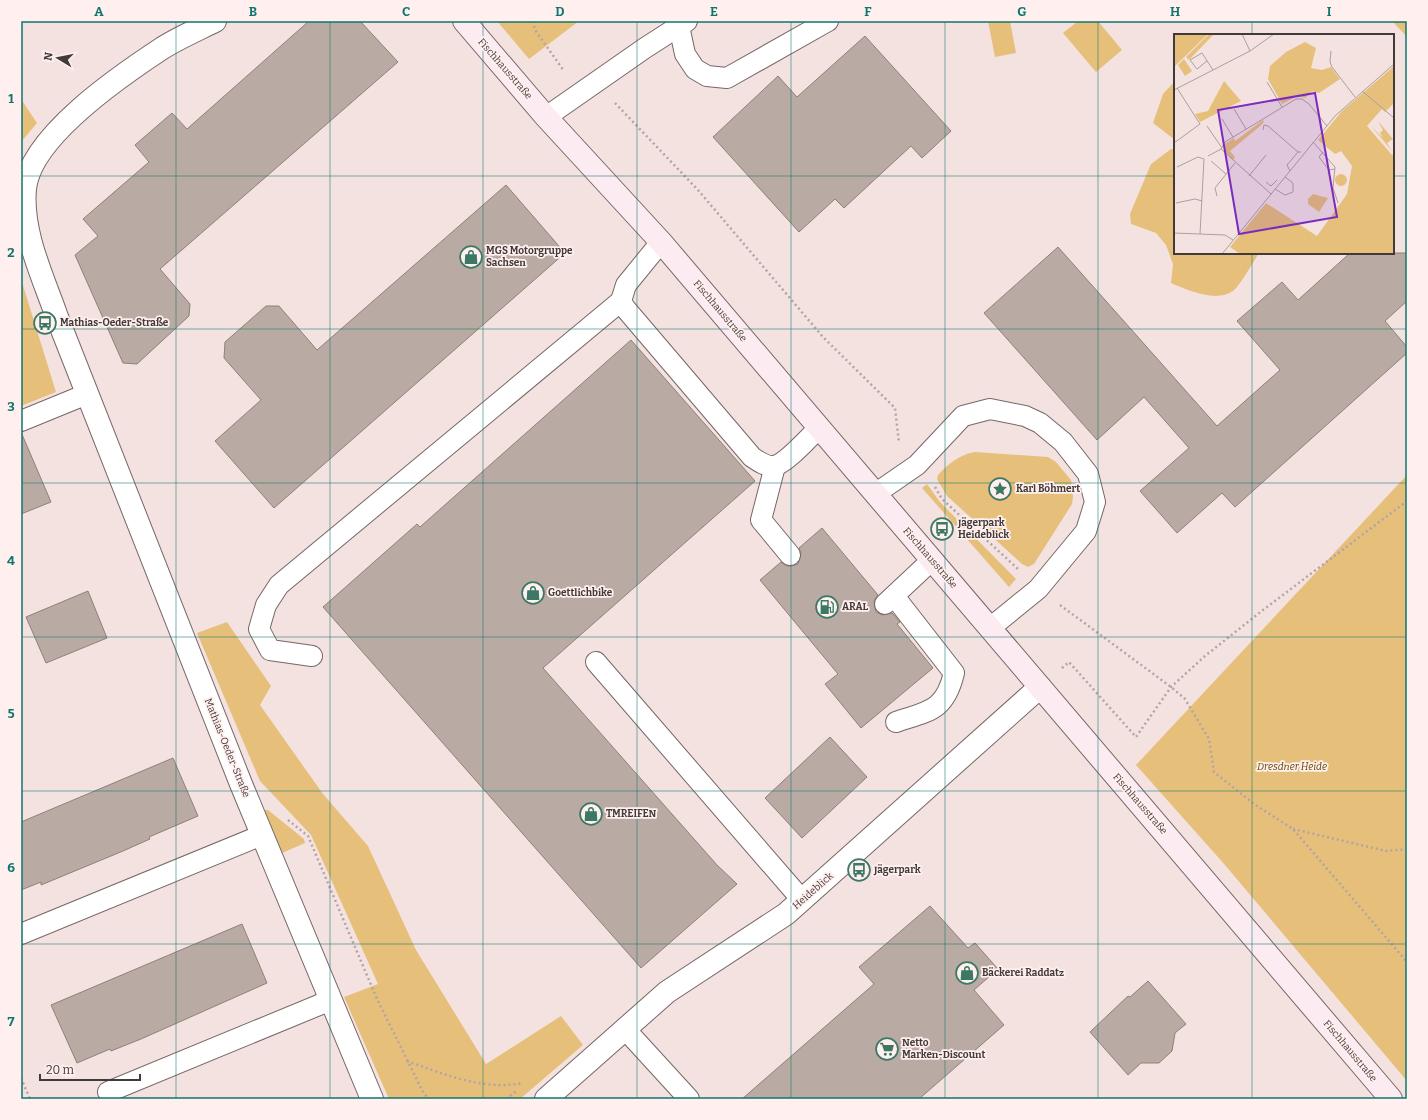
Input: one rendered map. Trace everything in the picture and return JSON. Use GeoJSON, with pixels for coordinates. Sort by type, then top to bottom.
{"type":"FeatureCollection","features":[{"type":"Feature","properties":{"kind":"main road","name":"Fischhausstraße"},"geometry":{"type":"LineString","coordinates":[[464,21],[546,117],[661,242],[1391,1099]]}},
{"type":"Feature","properties":{"kind":"street","name":"Mathias-Oeder-Straße"},"geometry":{"type":"LineString","coordinates":[[215,21],[162,49],[67,121],[36,157],[25,188],[26,219],[35,255],[87,394],[262,835],[372,1099]]}},
{"type":"Feature","properties":{"kind":"street","name":"Heideblick"},"geometry":{"type":"LineString","coordinates":[[546,1099],[667,992],[786,914],[1040,687]]}},
{"type":"Feature","properties":{"kind":"lane"},"geometry":{"type":"LineString","coordinates":[[546,117],[645,48],[683,24],[685,54],[695,69],[707,76],[727,78],[828,21]]}},
{"type":"Feature","properties":{"kind":"lane"},"geometry":{"type":"LineString","coordinates":[[312,656],[270,650],[259,629],[266,605],[279,585],[621,301],[626,285],[661,242]]}},
{"type":"Feature","properties":{"kind":"lane"},"geometry":{"type":"LineString","coordinates":[[621,301],[625,308],[752,457],[764,464],[775,466],[784,461],[819,428]]}},
{"type":"Feature","properties":{"kind":"lane"},"geometry":{"type":"LineString","coordinates":[[21,421],[87,394]]}},
{"type":"Feature","properties":{"kind":"lane"},"geometry":{"type":"LineString","coordinates":[[876,494],[917,465],[963,416],[990,410],[1025,416],[1040,423],[1063,442],[1088,474],[1095,502],[1086,531],[1038,589],[990,628]]}},
{"type":"Feature","properties":{"kind":"lane"},"geometry":{"type":"LineString","coordinates":[[775,466],[761,520],[790,555]]}},
{"type":"Feature","properties":{"kind":"lane"},"geometry":{"type":"LineString","coordinates":[[896,722],[934,709],[950,689],[954,673],[889,600],[932,560]]}},
{"type":"Feature","properties":{"kind":"lane"},"geometry":{"type":"LineString","coordinates":[[596,662],[802,900]]}},
{"type":"Feature","properties":{"kind":"lane"},"geometry":{"type":"LineString","coordinates":[[21,934],[262,835]]}},
{"type":"Feature","properties":{"kind":"lane"},"geometry":{"type":"LineString","coordinates":[[108,1092],[331,1000]]}},
{"type":"Feature","properties":{"kind":"lane"},"geometry":{"type":"LineString","coordinates":[[625,1029],[689,1099]]}},
{"type":"Feature","properties":{"kind":"path"},"geometry":{"type":"LineString","coordinates":[[534,21],[535,30],[565,73],[593,85],[607,95],[698,190],[823,337],[895,408],[898,441],[942,499],[1038,589],[1171,686],[1185,699],[1209,739],[1214,772],[1254,804],[1293,829],[1407,962]]}},
{"type":"Feature","properties":{"kind":"path"},"geometry":{"type":"LineString","coordinates":[[1040,687],[1069,662],[1136,737],[1171,686],[1263,610],[1407,501]]}},
{"type":"Feature","properties":{"kind":"path"},"geometry":{"type":"LineString","coordinates":[[284,817],[308,836],[377,999],[424,1094],[429,1099]]}},
{"type":"Feature","properties":{"kind":"path"},"geometry":{"type":"LineString","coordinates":[[1293,829],[1386,851],[1407,849]]}},
{"type":"Feature","properties":{"kind":"path"},"geometry":{"type":"LineString","coordinates":[[407,1061],[480,1084],[511,1085],[528,1082]]}},
{"type":"Feature","properties":{"kind":"path"},"geometry":{"type":"LineString","coordinates":[[21,1078],[30,1099]]}},
{"type":"Feature","properties":{"kind":"green space"},"geometry":{"type":"Polygon","coordinates":[[[497,21],[579,21],[529,59],[497,21]]]}},
{"type":"Feature","properties":{"kind":"green space"},"geometry":{"type":"Polygon","coordinates":[[[988,21],[1010,21],[1016,53],[995,57],[988,21]]]}},
{"type":"Feature","properties":{"kind":"green space"},"geometry":{"type":"Polygon","coordinates":[[[1078,21],[1098,21],[1122,50],[1096,72],[1063,33],[1078,21]]]}},
{"type":"Feature","properties":{"kind":"green space"},"geometry":{"type":"Polygon","coordinates":[[[1392,21],[1407,21],[1407,37],[1392,21]]]}},
{"type":"Feature","properties":{"kind":"green space"},"geometry":{"type":"Polygon","coordinates":[[[1174,82],[1174,139],[1153,123],[1163,94],[1174,82]]]}},
{"type":"Feature","properties":{"kind":"green space"},"geometry":{"type":"Polygon","coordinates":[[[21,99],[37,123],[21,142],[21,99]]]}},
{"type":"Feature","properties":{"kind":"green space"},"geometry":{"type":"Polygon","coordinates":[[[1171,149],[1174,149],[1174,254],[1258,254],[1236,289],[1233,291],[1218,296],[1210,296],[1193,292],[1171,283],[1173,264],[1166,245],[1156,233],[1131,224],[1130,214],[1151,164],[1171,149]]]}},
{"type":"Feature","properties":{"kind":"green space"},"geometry":{"type":"Polygon","coordinates":[[[21,279],[56,392],[21,406],[21,279]]]}},
{"type":"Feature","properties":{"kind":"green space"},"geometry":{"type":"Polygon","coordinates":[[[975,452],[1048,457],[1056,462],[1071,480],[1073,497],[1072,504],[1034,564],[1028,567],[1022,564],[947,496],[937,479],[938,475],[955,460],[964,455],[975,452]]]}},
{"type":"Feature","properties":{"kind":"green space","name":"Dresdner Heide"},"geometry":{"type":"Polygon","coordinates":[[[1407,475],[1407,1081],[1225,865],[1136,765],[1407,475]]]}},
{"type":"Feature","properties":{"kind":"green space"},"geometry":{"type":"Polygon","coordinates":[[[927,484],[940,502],[1016,579],[1009,587],[922,488],[927,484]]]}},
{"type":"Feature","properties":{"kind":"green space"},"geometry":{"type":"Polygon","coordinates":[[[227,622],[271,686],[260,705],[323,794],[368,846],[416,950],[486,1064],[561,1016],[583,1045],[520,1099],[389,1099],[344,997],[378,984],[311,835],[260,781],[197,633],[227,622]]]}},
{"type":"Feature","properties":{"kind":"green space"},"geometry":{"type":"Polygon","coordinates":[[[264,810],[268,810],[304,839],[305,843],[282,853],[264,810]]]}},
{"type":"Feature","properties":{"kind":"building"},"geometry":{"type":"Polygon","coordinates":[[[309,21],[360,21],[398,62],[160,269],[190,304],[189,316],[137,364],[123,363],[75,255],[98,236],[83,219],[149,162],[135,145],[172,113],[187,129],[309,21]]]}},
{"type":"Feature","properties":{"kind":"building"},"geometry":{"type":"Polygon","coordinates":[[[865,36],[951,131],[922,158],[911,146],[844,208],[835,199],[799,232],[713,137],[778,76],[797,97],[865,36]]]}},
{"type":"Feature","properties":{"kind":"building"},"geometry":{"type":"Polygon","coordinates":[[[506,185],[565,253],[274,508],[215,441],[261,400],[224,358],[225,342],[266,306],[279,306],[317,350],[506,185]]]}},
{"type":"Feature","properties":{"kind":"building"},"geometry":{"type":"Polygon","coordinates":[[[1058,247],[1217,426],[1280,370],[1237,321],[1282,282],[1298,300],[1349,254],[1407,253],[1407,301],[1385,321],[1407,347],[1407,353],[1235,507],[1222,493],[1177,533],[1140,491],[1189,448],[1144,397],[1097,440],[984,313],[1058,247]]]}},
{"type":"Feature","properties":{"kind":"building"},"geometry":{"type":"Polygon","coordinates":[[[631,340],[755,481],[543,668],[717,865],[737,884],[641,968],[323,607],[417,524],[420,527],[631,340]]]}},
{"type":"Feature","properties":{"kind":"building"},"geometry":{"type":"Polygon","coordinates":[[[21,432],[51,502],[21,514],[21,432]]]}},
{"type":"Feature","properties":{"kind":"building"},"geometry":{"type":"Polygon","coordinates":[[[822,528],[878,595],[874,601],[876,612],[882,615],[892,613],[900,622],[897,624],[933,668],[861,728],[825,684],[838,674],[760,580],[781,562],[786,566],[798,564],[801,553],[799,548],[822,528]]]}},
{"type":"Feature","properties":{"kind":"building"},"geometry":{"type":"Polygon","coordinates":[[[88,591],[107,638],[46,663],[26,617],[88,591]]]}},
{"type":"Feature","properties":{"kind":"building"},"geometry":{"type":"Polygon","coordinates":[[[830,737],[867,777],[802,838],[765,798],[830,737]]]}},
{"type":"Feature","properties":{"kind":"building"},"geometry":{"type":"Polygon","coordinates":[[[173,758],[198,816],[149,837],[150,839],[123,851],[41,885],[41,882],[21,890],[21,822],[173,758]]]}},
{"type":"Feature","properties":{"kind":"building"},"geometry":{"type":"Polygon","coordinates":[[[930,906],[968,948],[975,943],[998,969],[974,990],[1004,1025],[919,1099],[742,1099],[874,984],[859,967],[930,906]]]}},
{"type":"Feature","properties":{"kind":"building"},"geometry":{"type":"Polygon","coordinates":[[[242,924],[267,983],[141,1039],[111,1051],[110,1049],[77,1063],[51,1005],[242,924]]]}},
{"type":"Feature","properties":{"kind":"building"},"geometry":{"type":"Polygon","coordinates":[[[1148,981],[1186,1024],[1175,1033],[1172,1051],[1159,1063],[1141,1063],[1128,1075],[1090,1032],[1128,996],[1130,997],[1148,981]]]}},
{"type":"Feature","properties":{"kind":"place","name":"MGS Motorgruppe Sachsen"},"geometry":{"type":"Point","coordinates":[471,257]}},
{"type":"Feature","properties":{"kind":"place","name":"Mathias-Oeder-Straße"},"geometry":{"type":"Point","coordinates":[45,323]}},
{"type":"Feature","properties":{"kind":"place","name":"Karl Böhmert"},"geometry":{"type":"Point","coordinates":[1000,489]}},
{"type":"Feature","properties":{"kind":"place","name":"Jägerpark Heideblick"},"geometry":{"type":"Point","coordinates":[942,529]}},
{"type":"Feature","properties":{"kind":"place","name":"Goettlichbike"},"geometry":{"type":"Point","coordinates":[533,593]}},
{"type":"Feature","properties":{"kind":"place","name":"ARAL"},"geometry":{"type":"Point","coordinates":[827,607]}},
{"type":"Feature","properties":{"kind":"place","name":"TMREIFEN"},"geometry":{"type":"Point","coordinates":[591,814]}},
{"type":"Feature","properties":{"kind":"place","name":"Jägerpark"},"geometry":{"type":"Point","coordinates":[859,870]}},
{"type":"Feature","properties":{"kind":"place","name":"Bäckerei Raddatz"},"geometry":{"type":"Point","coordinates":[967,973]}},
{"type":"Feature","properties":{"kind":"place","name":"Netto Marken-Discount"},"geometry":{"type":"Point","coordinates":[887,1049]}}]}
